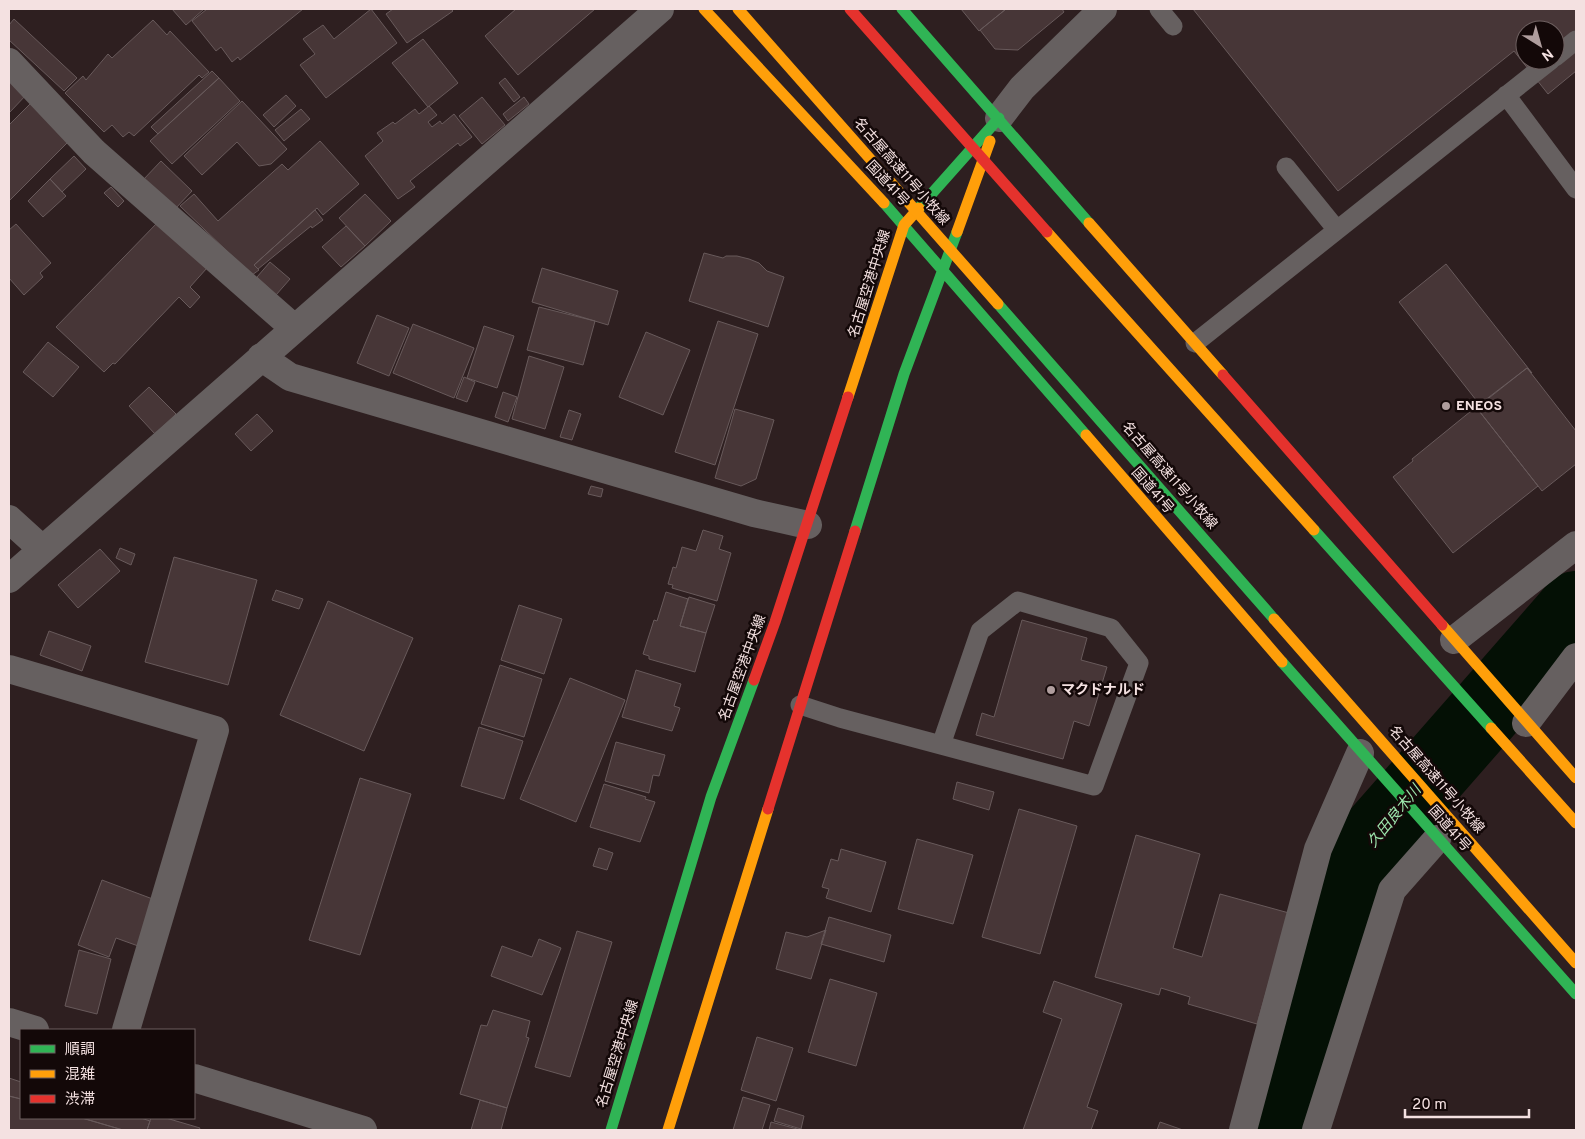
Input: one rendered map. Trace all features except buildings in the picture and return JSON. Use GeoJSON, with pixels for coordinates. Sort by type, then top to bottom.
{"type":"FeatureCollection","features":[{"type":"Feature","properties":{"kind":"main road","name":"国道41号"},"geometry":{"type":"LineString","coordinates":[[704,9],[904,225],[1362,754],[1576,994]]}},
{"type":"Feature","properties":{"kind":"main road","name":"名古屋高速11号小牧線"},"geometry":{"type":"LineString","coordinates":[[738,9],[1576,963]]}},
{"type":"Feature","properties":{"kind":"main road"},"geometry":{"type":"LineString","coordinates":[[850,9],[1026,209],[1576,823]]}},
{"type":"Feature","properties":{"kind":"main road"},"geometry":{"type":"LineString","coordinates":[[902,9],[1576,778]]}},
{"type":"Feature","properties":{"kind":"main road","name":"名古屋空港中央線"},"geometry":{"type":"LineString","coordinates":[[611,1130],[711,797],[776,622],[904,225],[999,118]]}},
{"type":"Feature","properties":{"kind":"main road"},"geometry":{"type":"LineString","coordinates":[[668,1130],[904,374],[999,118]]}},
{"type":"Feature","properties":{"kind":"street"},"geometry":{"type":"LineString","coordinates":[[9,579],[660,9]]}},
{"type":"Feature","properties":{"kind":"street"},"geometry":{"type":"LineString","coordinates":[[999,118],[1022,88],[1103,9]]}},
{"type":"Feature","properties":{"kind":"street"},"geometry":{"type":"LineString","coordinates":[[9,62],[94,152],[294,328]]}},
{"type":"Feature","properties":{"kind":"street"},"geometry":{"type":"LineString","coordinates":[[261,357],[290,378],[754,513],[808,525]]}},
{"type":"Feature","properties":{"kind":"street"},"geometry":{"type":"LineString","coordinates":[[9,519],[42,549]]}},
{"type":"Feature","properties":{"kind":"street"},"geometry":{"type":"LineString","coordinates":[[1456,641],[1576,544]]}},
{"type":"Feature","properties":{"kind":"street"},"geometry":{"type":"LineString","coordinates":[[1525,722],[1576,658]]}},
{"type":"Feature","properties":{"kind":"street"},"geometry":{"type":"LineString","coordinates":[[9,669],[215,730],[126,1029]]}},
{"type":"Feature","properties":{"kind":"street"},"geometry":{"type":"LineString","coordinates":[[1243,1130],[1318,849],[1362,754]]}},
{"type":"Feature","properties":{"kind":"street"},"geometry":{"type":"LineString","coordinates":[[1316,1130],[1392,890],[1436,838]]}},
{"type":"Feature","properties":{"kind":"street"},"geometry":{"type":"LineString","coordinates":[[9,1022],[32,1029]]}},
{"type":"Feature","properties":{"kind":"street"},"geometry":{"type":"LineString","coordinates":[[195,1078],[363,1130]]}},
{"type":"Feature","properties":{"kind":"lane"},"geometry":{"type":"LineString","coordinates":[[1159,9],[1173,26]]}},
{"type":"Feature","properties":{"kind":"lane"},"geometry":{"type":"LineString","coordinates":[[1565,49],[1576,40]]}},
{"type":"Feature","properties":{"kind":"lane"},"geometry":{"type":"LineString","coordinates":[[1195,343],[1538,70]]}},
{"type":"Feature","properties":{"kind":"lane"},"geometry":{"type":"LineString","coordinates":[[1506,96],[1576,189]]}},
{"type":"Feature","properties":{"kind":"lane"},"geometry":{"type":"LineString","coordinates":[[1286,167],[1337,230]]}},
{"type":"Feature","properties":{"kind":"lane"},"geometry":{"type":"LineString","coordinates":[[800,705],[941,745],[1094,786],[1139,663],[1111,628],[1018,601],[980,631],[941,745]]}},
{"type":"Feature","properties":{"kind":"waterway","name":"久田良木川"},"geometry":{"type":"LineString","coordinates":[[1283,1130],[1349,889],[1371,842],[1576,608]]}},
{"type":"Feature","properties":{"kind":"traffic: fast"},"geometry":{"type":"LineString","coordinates":[[902,9],[1089,223]]}},
{"type":"Feature","properties":{"kind":"traffic: fast"},"geometry":{"type":"LineString","coordinates":[[919,208],[999,118]]}},
{"type":"Feature","properties":{"kind":"traffic: fast"},"geometry":{"type":"LineString","coordinates":[[884,203],[1086,435]]}},
{"type":"Feature","properties":{"kind":"traffic: fast"},"geometry":{"type":"LineString","coordinates":[[855,531],[904,374],[957,232]]}},
{"type":"Feature","properties":{"kind":"traffic: fast"},"geometry":{"type":"LineString","coordinates":[[998,304],[1274,619]]}},
{"type":"Feature","properties":{"kind":"traffic: fast"},"geometry":{"type":"LineString","coordinates":[[1314,530],[1491,728]]}},
{"type":"Feature","properties":{"kind":"traffic: fast"},"geometry":{"type":"LineString","coordinates":[[1282,662],[1576,994]]}},
{"type":"Feature","properties":{"kind":"traffic: fast"},"geometry":{"type":"LineString","coordinates":[[611,1130],[711,797],[754,680]]}},
{"type":"Feature","properties":{"kind":"traffic: slow"},"geometry":{"type":"LineString","coordinates":[[704,9],[884,203]]}},
{"type":"Feature","properties":{"kind":"traffic: slow"},"geometry":{"type":"LineString","coordinates":[[738,9],[998,304]]}},
{"type":"Feature","properties":{"kind":"traffic: slow"},"geometry":{"type":"LineString","coordinates":[[957,232],[990,141]]}},
{"type":"Feature","properties":{"kind":"traffic: slow"},"geometry":{"type":"LineString","coordinates":[[848,397],[904,225],[919,208]]}},
{"type":"Feature","properties":{"kind":"traffic: slow"},"geometry":{"type":"LineString","coordinates":[[1089,223],[1223,375]]}},
{"type":"Feature","properties":{"kind":"traffic: slow"},"geometry":{"type":"LineString","coordinates":[[1047,232],[1314,530]]}},
{"type":"Feature","properties":{"kind":"traffic: slow"},"geometry":{"type":"LineString","coordinates":[[1086,435],[1282,662]]}},
{"type":"Feature","properties":{"kind":"traffic: slow"},"geometry":{"type":"LineString","coordinates":[[1274,619],[1576,963]]}},
{"type":"Feature","properties":{"kind":"traffic: slow"},"geometry":{"type":"LineString","coordinates":[[1442,625],[1576,778]]}},
{"type":"Feature","properties":{"kind":"traffic: slow"},"geometry":{"type":"LineString","coordinates":[[1491,728],[1576,823]]}},
{"type":"Feature","properties":{"kind":"traffic: slow"},"geometry":{"type":"LineString","coordinates":[[668,1130],[768,809]]}},
{"type":"Feature","properties":{"kind":"traffic: jam"},"geometry":{"type":"LineString","coordinates":[[850,9],[1047,232]]}},
{"type":"Feature","properties":{"kind":"traffic: jam"},"geometry":{"type":"LineString","coordinates":[[1223,375],[1442,625]]}},
{"type":"Feature","properties":{"kind":"traffic: jam"},"geometry":{"type":"LineString","coordinates":[[754,680],[775,622],[848,397]]}},
{"type":"Feature","properties":{"kind":"traffic: jam"},"geometry":{"type":"LineString","coordinates":[[768,809],[855,531]]}},
{"type":"Feature","properties":{"kind":"place","name":"ENEOS"},"geometry":{"type":"Point","coordinates":[1446,406]}},
{"type":"Feature","properties":{"kind":"place","name":"マクドナルド"},"geometry":{"type":"Point","coordinates":[1051,690]}}]}
